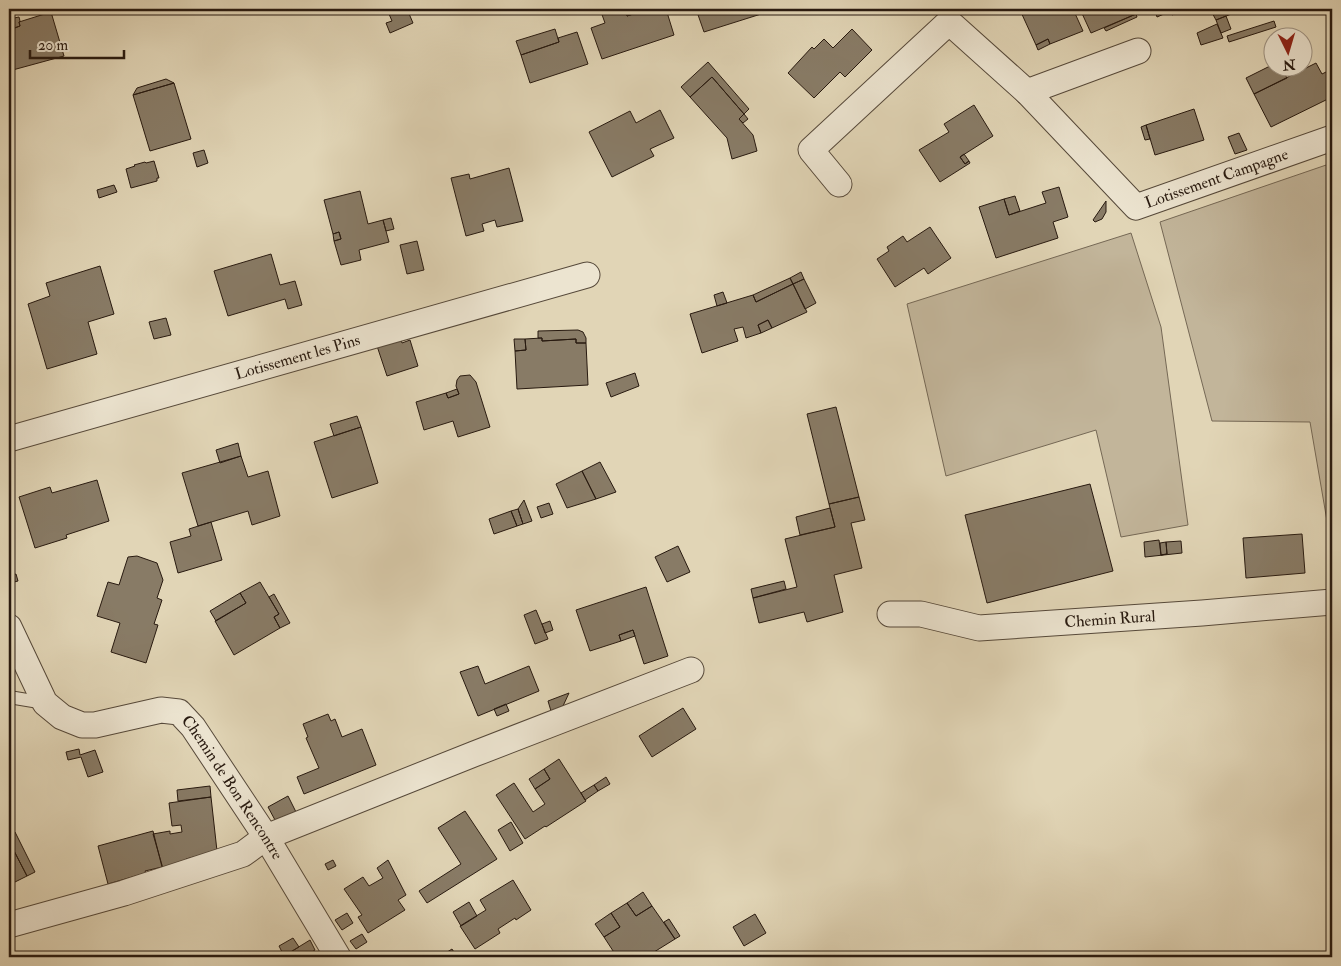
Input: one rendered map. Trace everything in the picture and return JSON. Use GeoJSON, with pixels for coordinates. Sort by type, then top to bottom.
{"type":"FeatureCollection","features":[{"type":"Feature","properties":{"kind":"street","name":"Lotissement Campagne"},"geometry":{"type":"LineString","coordinates":[[839,184],[811,150],[943,15],[1027,92],[1136,206],[1332,138]]}},
{"type":"Feature","properties":{"kind":"street"},"geometry":{"type":"LineString","coordinates":[[1027,92],[1138,51]]}},
{"type":"Feature","properties":{"kind":"street","name":"Lotissement les Pins"},"geometry":{"type":"LineString","coordinates":[[9,439],[587,276]]}},
{"type":"Feature","properties":{"kind":"street","name":"Chemin Rural"},"geometry":{"type":"LineString","coordinates":[[890,614],[921,614],[979,628],[1332,602]]}},
{"type":"Feature","properties":{"kind":"street","name":"Chemin de Bon Rencontre"},"geometry":{"type":"LineString","coordinates":[[9,627],[45,704],[62,717],[82,725],[95,725],[161,710],[179,712],[193,727],[266,837],[338,957]]}},
{"type":"Feature","properties":{"kind":"street"},"geometry":{"type":"LineString","coordinates":[[9,925],[124,893],[243,854],[266,837],[692,670]]}},
{"type":"Feature","properties":{"kind":"lane"},"geometry":{"type":"LineString","coordinates":[[9,698],[45,704]]}},
{"type":"Feature","properties":{"kind":"shaded area"},"geometry":{"type":"Polygon","coordinates":[[[1332,163],[1332,550],[1310,422],[1212,421],[1160,222],[1332,163]]]}},
{"type":"Feature","properties":{"kind":"shaded area"},"geometry":{"type":"Polygon","coordinates":[[[1131,233],[1161,327],[1188,525],[1121,537],[1096,430],[946,476],[907,304],[1131,233]]]}},
{"type":"Feature","properties":{"kind":"building"},"geometry":{"type":"Polygon","coordinates":[[[401,9],[407,9],[413,23],[390,33],[386,23],[392,21],[389,14],[401,9]]]}},
{"type":"Feature","properties":{"kind":"building"},"geometry":{"type":"Polygon","coordinates":[[[600,9],[625,9],[627,16],[648,9],[666,9],[674,35],[602,59],[591,28],[605,23],[600,9]]]}},
{"type":"Feature","properties":{"kind":"building"},"geometry":{"type":"Polygon","coordinates":[[[625,9],[636,9],[637,13],[627,16],[625,9]]]}},
{"type":"Feature","properties":{"kind":"building"},"geometry":{"type":"Polygon","coordinates":[[[696,9],[777,9],[704,32],[696,9]]]}},
{"type":"Feature","properties":{"kind":"building"},"geometry":{"type":"Polygon","coordinates":[[[1073,9],[1083,31],[1050,44],[1048,39],[1036,45],[1020,10],[1073,9]]]}},
{"type":"Feature","properties":{"kind":"building"},"geometry":{"type":"Polygon","coordinates":[[[1080,9],[1133,9],[1136,14],[1091,33],[1080,9]]]}},
{"type":"Feature","properties":{"kind":"building"},"geometry":{"type":"Polygon","coordinates":[[[1154,9],[1170,9],[1171,11],[1157,17],[1154,9]]]}},
{"type":"Feature","properties":{"kind":"building"},"geometry":{"type":"Polygon","coordinates":[[[1170,9],[1186,9],[1172,15],[1170,9]]]}},
{"type":"Feature","properties":{"kind":"building"},"geometry":{"type":"Polygon","coordinates":[[[1210,9],[1244,9],[1216,20],[1210,9]]]}},
{"type":"Feature","properties":{"kind":"building"},"geometry":{"type":"Polygon","coordinates":[[[51,12],[64,56],[9,71],[9,30],[20,26],[19,22],[51,12]]]}},
{"type":"Feature","properties":{"kind":"building"},"geometry":{"type":"Polygon","coordinates":[[[1136,14],[1137,17],[1106,31],[1104,28],[1136,14]]]}},
{"type":"Feature","properties":{"kind":"building"},"geometry":{"type":"Polygon","coordinates":[[[1226,16],[1231,29],[1221,33],[1216,20],[1226,16]]]}},
{"type":"Feature","properties":{"kind":"building"},"geometry":{"type":"Polygon","coordinates":[[[19,17],[20,26],[9,30],[9,19],[19,17]]]}},
{"type":"Feature","properties":{"kind":"building"},"geometry":{"type":"Polygon","coordinates":[[[1274,21],[1276,27],[1264,28],[1264,31],[1229,42],[1227,36],[1274,21]]]}},
{"type":"Feature","properties":{"kind":"building"},"geometry":{"type":"Polygon","coordinates":[[[1217,24],[1223,38],[1201,45],[1197,33],[1217,24]]]}},
{"type":"Feature","properties":{"kind":"building"},"geometry":{"type":"Polygon","coordinates":[[[555,29],[559,42],[521,55],[516,41],[555,29]]]}},
{"type":"Feature","properties":{"kind":"building"},"geometry":{"type":"Polygon","coordinates":[[[852,29],[872,50],[845,77],[840,72],[814,98],[788,73],[812,47],[814,49],[824,39],[833,48],[852,29]]]}},
{"type":"Feature","properties":{"kind":"building"},"geometry":{"type":"Polygon","coordinates":[[[577,32],[588,64],[530,83],[521,55],[559,42],[558,38],[577,32]]]}},
{"type":"Feature","properties":{"kind":"building"},"geometry":{"type":"Polygon","coordinates":[[[1048,39],[1050,44],[1038,50],[1036,45],[1048,39]]]}},
{"type":"Feature","properties":{"kind":"building"},"geometry":{"type":"Polygon","coordinates":[[[708,62],[749,109],[744,114],[712,77],[690,97],[681,87],[708,62]]]}},
{"type":"Feature","properties":{"kind":"building"},"geometry":{"type":"Polygon","coordinates":[[[1316,63],[1322,74],[1332,69],[1332,97],[1271,127],[1254,94],[1286,78],[1314,78],[1314,64],[1316,63]]]}},
{"type":"Feature","properties":{"kind":"building"},"geometry":{"type":"Polygon","coordinates":[[[1264,69],[1264,78],[1287,78],[1254,94],[1246,78],[1264,69]]]}},
{"type":"Feature","properties":{"kind":"building"},"geometry":{"type":"Polygon","coordinates":[[[712,77],[744,114],[739,119],[753,135],[757,151],[732,159],[727,138],[690,97],[712,77]]]}},
{"type":"Feature","properties":{"kind":"building"},"geometry":{"type":"Polygon","coordinates":[[[166,79],[174,83],[133,95],[137,88],[166,79]]]}},
{"type":"Feature","properties":{"kind":"building"},"geometry":{"type":"Polygon","coordinates":[[[174,83],[191,139],[150,151],[133,95],[174,83]]]}},
{"type":"Feature","properties":{"kind":"building"},"geometry":{"type":"Polygon","coordinates":[[[974,105],[993,136],[960,157],[965,164],[969,161],[970,163],[940,182],[919,150],[949,132],[944,124],[974,105]]]}},
{"type":"Feature","properties":{"kind":"building"},"geometry":{"type":"Polygon","coordinates":[[[1194,109],[1204,140],[1155,155],[1146,125],[1194,109]]]}},
{"type":"Feature","properties":{"kind":"building"},"geometry":{"type":"Polygon","coordinates":[[[660,110],[674,138],[650,149],[654,156],[612,177],[589,132],[630,111],[636,123],[660,110]]]}},
{"type":"Feature","properties":{"kind":"building"},"geometry":{"type":"Polygon","coordinates":[[[744,114],[748,119],[743,123],[739,119],[744,114]]]}},
{"type":"Feature","properties":{"kind":"building"},"geometry":{"type":"Polygon","coordinates":[[[1146,125],[1150,139],[1145,140],[1141,127],[1146,125]]]}},
{"type":"Feature","properties":{"kind":"building"},"geometry":{"type":"Polygon","coordinates":[[[1239,133],[1247,150],[1235,154],[1228,137],[1239,133]]]}},
{"type":"Feature","properties":{"kind":"building"},"geometry":{"type":"Polygon","coordinates":[[[204,150],[208,163],[197,167],[193,153],[204,150]]]}},
{"type":"Feature","properties":{"kind":"building"},"geometry":{"type":"Polygon","coordinates":[[[964,154],[969,161],[965,164],[960,157],[964,154]]]}},
{"type":"Feature","properties":{"kind":"building"},"geometry":{"type":"Polygon","coordinates":[[[154,161],[159,178],[157,178],[157,181],[131,188],[126,169],[134,165],[154,161]]]}},
{"type":"Feature","properties":{"kind":"building"},"geometry":{"type":"Polygon","coordinates":[[[509,168],[523,221],[497,227],[495,220],[482,224],[484,231],[466,236],[451,178],[469,174],[470,179],[509,168]]]}},
{"type":"Feature","properties":{"kind":"building"},"geometry":{"type":"Polygon","coordinates":[[[114,185],[117,192],[99,198],[97,190],[114,185]]]}},
{"type":"Feature","properties":{"kind":"building"},"geometry":{"type":"Polygon","coordinates":[[[1059,187],[1068,217],[1053,222],[1058,238],[996,258],[979,207],[1004,199],[1009,215],[1046,203],[1042,192],[1059,187]]]}},
{"type":"Feature","properties":{"kind":"building"},"geometry":{"type":"Polygon","coordinates":[[[360,191],[368,224],[383,220],[389,242],[359,250],[361,260],[341,265],[334,241],[341,239],[339,232],[333,234],[324,200],[360,191]]]}},
{"type":"Feature","properties":{"kind":"building"},"geometry":{"type":"Polygon","coordinates":[[[1015,196],[1020,211],[1009,215],[1004,199],[1015,196]]]}},
{"type":"Feature","properties":{"kind":"building"},"geometry":{"type":"Polygon","coordinates":[[[1106,201],[1106,212],[1102,219],[1095,222],[1093,220],[1106,201]]]}},
{"type":"Feature","properties":{"kind":"building"},"geometry":{"type":"Polygon","coordinates":[[[391,218],[394,229],[386,231],[383,220],[391,218]]]}},
{"type":"Feature","properties":{"kind":"building"},"geometry":{"type":"Polygon","coordinates":[[[930,227],[951,258],[928,274],[924,268],[895,287],[877,259],[889,251],[887,247],[903,236],[907,242],[930,227]]]}},
{"type":"Feature","properties":{"kind":"building"},"geometry":{"type":"Polygon","coordinates":[[[339,232],[341,239],[334,241],[333,234],[339,232]]]}},
{"type":"Feature","properties":{"kind":"building"},"geometry":{"type":"Polygon","coordinates":[[[417,241],[424,270],[407,274],[400,245],[417,241]]]}},
{"type":"Feature","properties":{"kind":"building"},"geometry":{"type":"Polygon","coordinates":[[[271,254],[280,285],[295,281],[302,305],[288,309],[285,299],[228,316],[214,271],[271,254]]]}},
{"type":"Feature","properties":{"kind":"building"},"geometry":{"type":"Polygon","coordinates":[[[100,266],[114,314],[88,322],[97,354],[47,369],[28,304],[50,296],[46,283],[100,266]]]}},
{"type":"Feature","properties":{"kind":"building"},"geometry":{"type":"Polygon","coordinates":[[[801,272],[804,279],[793,284],[790,278],[801,272]]]}},
{"type":"Feature","properties":{"kind":"building"},"geometry":{"type":"Polygon","coordinates":[[[790,278],[793,284],[756,302],[753,295],[790,278]]]}},
{"type":"Feature","properties":{"kind":"building"},"geometry":{"type":"Polygon","coordinates":[[[804,279],[816,303],[805,309],[793,284],[804,279]]]}},
{"type":"Feature","properties":{"kind":"building"},"geometry":{"type":"Polygon","coordinates":[[[793,284],[807,312],[772,328],[768,320],[758,325],[761,333],[746,338],[743,327],[734,329],[738,341],[702,353],[690,314],[753,295],[756,302],[793,284]]]}},
{"type":"Feature","properties":{"kind":"building"},"geometry":{"type":"Polygon","coordinates":[[[723,292],[727,303],[717,306],[714,295],[723,292]]]}},
{"type":"Feature","properties":{"kind":"building"},"geometry":{"type":"Polygon","coordinates":[[[166,318],[171,335],[154,339],[149,322],[166,318]]]}},
{"type":"Feature","properties":{"kind":"building"},"geometry":{"type":"Polygon","coordinates":[[[768,320],[772,328],[761,333],[758,325],[768,320]]]}},
{"type":"Feature","properties":{"kind":"building"},"geometry":{"type":"Polygon","coordinates":[[[578,330],[583,332],[586,343],[576,343],[576,339],[542,341],[542,338],[538,338],[538,331],[578,330]]]}},
{"type":"Feature","properties":{"kind":"building"},"geometry":{"type":"Polygon","coordinates":[[[400,337],[402,343],[410,340],[418,366],[387,376],[376,343],[400,337]]]}},
{"type":"Feature","properties":{"kind":"building"},"geometry":{"type":"Polygon","coordinates":[[[542,338],[542,341],[576,339],[576,343],[586,343],[588,385],[517,389],[515,351],[526,350],[525,339],[542,338]]]}},
{"type":"Feature","properties":{"kind":"building"},"geometry":{"type":"Polygon","coordinates":[[[514,339],[525,339],[526,350],[515,351],[514,339]]]}},
{"type":"Feature","properties":{"kind":"building"},"geometry":{"type":"Polygon","coordinates":[[[635,373],[639,386],[611,397],[606,383],[635,373]]]}},
{"type":"Feature","properties":{"kind":"building"},"geometry":{"type":"Polygon","coordinates":[[[470,375],[476,382],[490,427],[458,437],[453,421],[424,430],[416,402],[446,393],[448,398],[459,394],[456,386],[457,380],[460,376],[470,375]]]}},
{"type":"Feature","properties":{"kind":"building"},"geometry":{"type":"Polygon","coordinates":[[[457,389],[459,394],[448,398],[446,393],[457,389]]]}},
{"type":"Feature","properties":{"kind":"building"},"geometry":{"type":"Polygon","coordinates":[[[836,407],[859,497],[829,504],[807,414],[836,407]]]}},
{"type":"Feature","properties":{"kind":"building"},"geometry":{"type":"Polygon","coordinates":[[[357,416],[361,427],[334,436],[330,424],[357,416]]]}},
{"type":"Feature","properties":{"kind":"building"},"geometry":{"type":"Polygon","coordinates":[[[361,427],[378,483],[332,498],[314,442],[361,427]]]}},
{"type":"Feature","properties":{"kind":"building"},"geometry":{"type":"Polygon","coordinates":[[[238,443],[241,456],[220,463],[216,450],[238,443]]]}},
{"type":"Feature","properties":{"kind":"building"},"geometry":{"type":"Polygon","coordinates":[[[241,456],[248,477],[268,471],[280,516],[252,525],[248,511],[198,526],[182,473],[241,456]]]}},
{"type":"Feature","properties":{"kind":"building"},"geometry":{"type":"Polygon","coordinates":[[[600,462],[616,492],[596,499],[582,471],[600,462]]]}},
{"type":"Feature","properties":{"kind":"building"},"geometry":{"type":"Polygon","coordinates":[[[582,471],[596,499],[567,508],[556,484],[582,471]]]}},
{"type":"Feature","properties":{"kind":"building"},"geometry":{"type":"Polygon","coordinates":[[[97,480],[109,521],[66,535],[67,538],[35,548],[19,497],[50,487],[52,493],[97,480]]]}},
{"type":"Feature","properties":{"kind":"building"},"geometry":{"type":"Polygon","coordinates":[[[1090,484],[1113,571],[987,603],[965,515],[1090,484]]]}},
{"type":"Feature","properties":{"kind":"building"},"geometry":{"type":"Polygon","coordinates":[[[859,497],[865,520],[851,523],[862,568],[834,575],[843,612],[807,622],[804,612],[759,623],[753,598],[797,587],[785,539],[835,527],[829,504],[859,497]]]}},
{"type":"Feature","properties":{"kind":"building"},"geometry":{"type":"Polygon","coordinates":[[[524,500],[532,521],[523,524],[518,509],[524,500]]]}},
{"type":"Feature","properties":{"kind":"building"},"geometry":{"type":"Polygon","coordinates":[[[549,503],[553,514],[541,518],[537,507],[549,503]]]}},
{"type":"Feature","properties":{"kind":"building"},"geometry":{"type":"Polygon","coordinates":[[[830,508],[835,527],[800,535],[796,517],[830,508]]]}},
{"type":"Feature","properties":{"kind":"building"},"geometry":{"type":"Polygon","coordinates":[[[518,509],[523,524],[517,526],[511,511],[518,509]]]}},
{"type":"Feature","properties":{"kind":"building"},"geometry":{"type":"Polygon","coordinates":[[[511,511],[517,526],[494,534],[489,519],[511,511]]]}},
{"type":"Feature","properties":{"kind":"building"},"geometry":{"type":"Polygon","coordinates":[[[211,522],[222,560],[178,573],[170,542],[191,536],[189,529],[211,522]]]}},
{"type":"Feature","properties":{"kind":"building"},"geometry":{"type":"Polygon","coordinates":[[[1302,534],[1305,573],[1246,578],[1243,538],[1302,534]]]}},
{"type":"Feature","properties":{"kind":"building"},"geometry":{"type":"Polygon","coordinates":[[[1159,540],[1161,555],[1167,554],[1166,542],[1181,541],[1182,553],[1145,557],[1144,542],[1159,540]]]}},
{"type":"Feature","properties":{"kind":"building"},"geometry":{"type":"Polygon","coordinates":[[[1166,542],[1167,554],[1161,555],[1160,543],[1166,542]]]}},
{"type":"Feature","properties":{"kind":"building"},"geometry":{"type":"Polygon","coordinates":[[[678,546],[690,572],[667,582],[655,557],[678,546]]]}},
{"type":"Feature","properties":{"kind":"building"},"geometry":{"type":"Polygon","coordinates":[[[137,556],[157,563],[163,580],[157,598],[162,600],[154,624],[158,625],[146,663],[111,652],[120,623],[97,616],[108,582],[119,585],[128,557],[137,556]]]}},
{"type":"Feature","properties":{"kind":"building"},"geometry":{"type":"Polygon","coordinates":[[[16,574],[18,581],[10,583],[9,576],[16,574]]]}},
{"type":"Feature","properties":{"kind":"building"},"geometry":{"type":"Polygon","coordinates":[[[784,581],[786,589],[753,598],[751,589],[784,581]]]}},
{"type":"Feature","properties":{"kind":"building"},"geometry":{"type":"Polygon","coordinates":[[[260,582],[279,614],[274,617],[280,628],[234,655],[215,621],[246,603],[240,593],[260,582]]]}},
{"type":"Feature","properties":{"kind":"building"},"geometry":{"type":"Polygon","coordinates":[[[646,587],[668,656],[644,664],[633,630],[619,635],[621,641],[590,651],[576,610],[646,587]]]}},
{"type":"Feature","properties":{"kind":"building"},"geometry":{"type":"Polygon","coordinates":[[[240,593],[246,603],[216,621],[210,611],[240,593]]]}},
{"type":"Feature","properties":{"kind":"building"},"geometry":{"type":"Polygon","coordinates":[[[274,594],[290,623],[280,628],[274,617],[279,614],[269,597],[274,594]]]}},
{"type":"Feature","properties":{"kind":"building"},"geometry":{"type":"Polygon","coordinates":[[[536,610],[548,639],[535,644],[524,615],[536,610]]]}},
{"type":"Feature","properties":{"kind":"building"},"geometry":{"type":"Polygon","coordinates":[[[550,621],[553,630],[545,633],[542,624],[550,621]]]}},
{"type":"Feature","properties":{"kind":"building"},"geometry":{"type":"Polygon","coordinates":[[[633,630],[635,636],[621,641],[619,635],[633,630]]]}},
{"type":"Feature","properties":{"kind":"building"},"geometry":{"type":"Polygon","coordinates":[[[478,666],[485,684],[529,666],[539,691],[478,716],[460,672],[478,666]]]}},
{"type":"Feature","properties":{"kind":"building"},"geometry":{"type":"Polygon","coordinates":[[[569,693],[563,706],[551,711],[548,701],[569,693]]]}},
{"type":"Feature","properties":{"kind":"building"},"geometry":{"type":"Polygon","coordinates":[[[506,704],[509,711],[497,716],[494,709],[506,704]]]}},
{"type":"Feature","properties":{"kind":"building"},"geometry":{"type":"Polygon","coordinates":[[[683,708],[696,729],[652,757],[639,736],[683,708]]]}},
{"type":"Feature","properties":{"kind":"building"},"geometry":{"type":"Polygon","coordinates":[[[328,714],[331,721],[335,719],[342,737],[362,729],[376,765],[304,794],[297,777],[319,768],[306,738],[308,737],[303,724],[328,714]]]}},
{"type":"Feature","properties":{"kind":"building"},"geometry":{"type":"Polygon","coordinates":[[[79,749],[80,755],[95,750],[103,772],[88,777],[81,757],[68,760],[66,752],[79,749]]]}},
{"type":"Feature","properties":{"kind":"building"},"geometry":{"type":"Polygon","coordinates":[[[559,759],[586,801],[525,839],[496,795],[514,783],[533,812],[545,804],[535,789],[550,779],[544,769],[559,759]]]}},
{"type":"Feature","properties":{"kind":"building"},"geometry":{"type":"Polygon","coordinates":[[[544,769],[550,779],[535,789],[529,779],[544,769]]]}},
{"type":"Feature","properties":{"kind":"building"},"geometry":{"type":"Polygon","coordinates":[[[606,777],[610,784],[598,791],[594,785],[606,777]]]}},
{"type":"Feature","properties":{"kind":"building"},"geometry":{"type":"Polygon","coordinates":[[[594,785],[598,791],[585,800],[581,793],[594,785]]]}},
{"type":"Feature","properties":{"kind":"building"},"geometry":{"type":"Polygon","coordinates":[[[210,786],[211,797],[178,801],[177,790],[210,786]]]}},
{"type":"Feature","properties":{"kind":"building"},"geometry":{"type":"Polygon","coordinates":[[[288,796],[296,812],[275,820],[268,807],[288,796]]]}},
{"type":"Feature","properties":{"kind":"building"},"geometry":{"type":"Polygon","coordinates":[[[211,797],[217,851],[186,859],[188,864],[164,872],[153,834],[170,831],[170,834],[182,832],[181,825],[172,826],[169,803],[211,797]]]}},
{"type":"Feature","properties":{"kind":"building"},"geometry":{"type":"Polygon","coordinates":[[[465,811],[497,859],[427,903],[419,891],[461,864],[438,828],[465,811]]]}},
{"type":"Feature","properties":{"kind":"building"},"geometry":{"type":"Polygon","coordinates":[[[511,822],[523,843],[510,851],[498,830],[511,822]]]}},
{"type":"Feature","properties":{"kind":"building"},"geometry":{"type":"Polygon","coordinates":[[[153,831],[162,867],[108,884],[98,846],[153,831]]]}},
{"type":"Feature","properties":{"kind":"building"},"geometry":{"type":"Polygon","coordinates":[[[15,832],[35,872],[27,876],[12,847],[9,849],[9,836],[15,832]]]}},
{"type":"Feature","properties":{"kind":"building"},"geometry":{"type":"Polygon","coordinates":[[[12,847],[27,876],[9,885],[9,849],[12,847]]]}},
{"type":"Feature","properties":{"kind":"building"},"geometry":{"type":"Polygon","coordinates":[[[333,860],[336,866],[328,870],[325,864],[333,860]]]}},
{"type":"Feature","properties":{"kind":"building"},"geometry":{"type":"Polygon","coordinates":[[[388,860],[406,895],[398,900],[405,910],[368,933],[358,917],[362,915],[344,889],[363,877],[369,886],[383,878],[377,868],[388,860]]]}},
{"type":"Feature","properties":{"kind":"building"},"geometry":{"type":"Polygon","coordinates":[[[513,880],[531,910],[498,929],[500,933],[475,949],[460,926],[486,910],[480,900],[513,880]]]}},
{"type":"Feature","properties":{"kind":"building"},"geometry":{"type":"Polygon","coordinates":[[[643,892],[652,906],[636,916],[627,903],[643,892]]]}},
{"type":"Feature","properties":{"kind":"building"},"geometry":{"type":"Polygon","coordinates":[[[469,902],[477,916],[461,926],[453,912],[469,902]]]}},
{"type":"Feature","properties":{"kind":"building"},"geometry":{"type":"Polygon","coordinates":[[[627,903],[636,916],[652,906],[675,939],[646,957],[617,957],[604,937],[620,927],[611,913],[627,903]]]}},
{"type":"Feature","properties":{"kind":"building"},"geometry":{"type":"Polygon","coordinates":[[[347,913],[353,923],[342,930],[335,920],[347,913]]]}},
{"type":"Feature","properties":{"kind":"building"},"geometry":{"type":"Polygon","coordinates":[[[611,913],[620,927],[604,937],[595,924],[611,913]]]}},
{"type":"Feature","properties":{"kind":"building"},"geometry":{"type":"Polygon","coordinates":[[[755,914],[766,933],[744,946],[733,927],[755,914]]]}},
{"type":"Feature","properties":{"kind":"building"},"geometry":{"type":"Polygon","coordinates":[[[669,919],[680,936],[675,939],[664,922],[669,919]]]}},
{"type":"Feature","properties":{"kind":"building"},"geometry":{"type":"Polygon","coordinates":[[[362,934],[367,942],[356,949],[350,941],[362,934]]]}},
{"type":"Feature","properties":{"kind":"building"},"geometry":{"type":"Polygon","coordinates":[[[293,938],[299,947],[284,956],[279,946],[293,938]]]}},
{"type":"Feature","properties":{"kind":"building"},"geometry":{"type":"Polygon","coordinates":[[[310,940],[315,950],[308,954],[310,957],[284,956],[310,940]]]}},
{"type":"Feature","properties":{"kind":"building"},"geometry":{"type":"Polygon","coordinates":[[[452,949],[457,957],[446,957],[444,954],[452,949]]]}}]}
